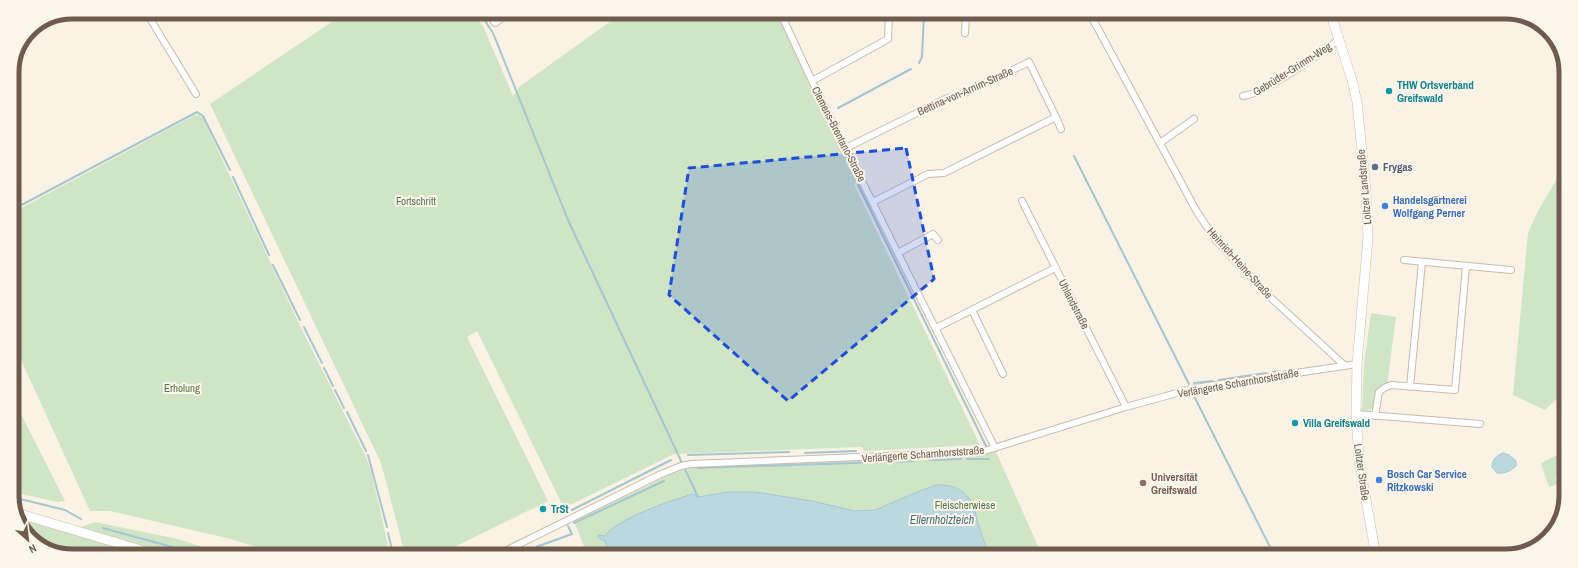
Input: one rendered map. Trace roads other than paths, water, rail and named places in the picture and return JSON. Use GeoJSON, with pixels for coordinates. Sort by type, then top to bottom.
{"type":"FeatureCollection","features":[{"type":"Feature","properties":{"kind":"main road","name":"Loitzer Landstraße"},"geometry":{"type":"LineString","coordinates":[[1332,19],[1340,39],[1357,102],[1366,191],[1368,238],[1357,364]]}},
{"type":"Feature","properties":{"kind":"main road","name":"Loitzer Straße"},"geometry":{"type":"LineString","coordinates":[[1357,364],[1356,414],[1359,461],[1375,549]]}},
{"type":"Feature","properties":{"kind":"main road"},"geometry":{"type":"LineString","coordinates":[[23,515],[138,549]]}},
{"type":"Feature","properties":{"kind":"street"},"geometry":{"type":"LineString","coordinates":[[150,19],[196,94]]}},
{"type":"Feature","properties":{"kind":"street"},"geometry":{"type":"LineString","coordinates":[[492,19],[495,24],[501,19]]}},
{"type":"Feature","properties":{"kind":"street"},"geometry":{"type":"LineString","coordinates":[[812,81],[888,39],[889,19]]}},
{"type":"Feature","properties":{"kind":"street"},"geometry":{"type":"LineString","coordinates":[[965,33],[966,19]]}},
{"type":"Feature","properties":{"kind":"street","name":"Heinrich-Heine-Straße"},"geometry":{"type":"LineString","coordinates":[[1093,19],[1197,212],[1215,239],[1272,299],[1344,365]]}},
{"type":"Feature","properties":{"kind":"street","name":"Clemens-Brentano-Straße"},"geometry":{"type":"LineString","coordinates":[[784,20],[812,81],[995,448]]}},
{"type":"Feature","properties":{"kind":"street","name":"Gebrüder-Grimm-Weg"},"geometry":{"type":"LineString","coordinates":[[1243,96],[1267,87],[1340,39]]}},
{"type":"Feature","properties":{"kind":"street","name":"Bettina-von-Arnim-Straße"},"geometry":{"type":"LineString","coordinates":[[846,148],[945,99],[968,92],[1029,62],[1061,129]]}},
{"type":"Feature","properties":{"kind":"street"},"geometry":{"type":"LineString","coordinates":[[873,202],[928,174],[944,173],[1056,118]]}},
{"type":"Feature","properties":{"kind":"street"},"geometry":{"type":"LineString","coordinates":[[1160,143],[1194,119]]}},
{"type":"Feature","properties":{"kind":"street","name":"Uhlandstraße"},"geometry":{"type":"LineString","coordinates":[[1022,201],[1126,407]]}},
{"type":"Feature","properties":{"kind":"street"},"geometry":{"type":"LineString","coordinates":[[898,253],[933,234],[938,240]]}},
{"type":"Feature","properties":{"kind":"street"},"geometry":{"type":"LineString","coordinates":[[1404,260],[1511,270]]}},
{"type":"Feature","properties":{"kind":"street"},"geometry":{"type":"LineString","coordinates":[[1410,387],[1422,262]]}},
{"type":"Feature","properties":{"kind":"street"},"geometry":{"type":"LineString","coordinates":[[1375,416],[1378,392],[1391,385],[1455,390],[1466,266]]}},
{"type":"Feature","properties":{"kind":"street"},"geometry":{"type":"LineString","coordinates":[[936,328],[1055,268]]}},
{"type":"Feature","properties":{"kind":"street"},"geometry":{"type":"LineString","coordinates":[[972,310],[1003,374]]}},
{"type":"Feature","properties":{"kind":"street","name":"Verlängerte Scharnhorststraße"},"geometry":{"type":"LineString","coordinates":[[509,549],[659,475],[684,466],[946,455],[981,452],[1126,407],[1194,388],[1357,364]]}},
{"type":"Feature","properties":{"kind":"street"},"geometry":{"type":"LineString","coordinates":[[1356,414],[1480,424]]}},
{"type":"Feature","properties":{"kind":"water"},"geometry":{"type":"Polygon","coordinates":[[[1503,453],[1509,455],[1516,461],[1516,466],[1507,472],[1497,473],[1492,467],[1493,461],[1497,456],[1503,453]]]}},
{"type":"Feature","properties":{"kind":"water","name":"Ellernholzteich"},"geometry":{"type":"Polygon","coordinates":[[[937,485],[943,485],[955,487],[964,493],[974,508],[977,521],[988,549],[607,549],[605,541],[598,538],[598,535],[605,536],[620,523],[632,517],[659,505],[693,494],[698,497],[728,492],[755,492],[812,501],[855,511],[875,510],[937,485]]]}},
{"type":"Feature","properties":{"kind":"waterway"},"geometry":{"type":"LineString","coordinates":[[484,19],[493,33],[568,220],[698,497]]}},
{"type":"Feature","properties":{"kind":"waterway"},"geometry":{"type":"LineString","coordinates":[[919,63],[922,57],[924,19]]}},
{"type":"Feature","properties":{"kind":"waterway"},"geometry":{"type":"LineString","coordinates":[[838,108],[911,69]]}},
{"type":"Feature","properties":{"kind":"waterway"},"geometry":{"type":"LineString","coordinates":[[19,206],[197,112],[203,116],[230,170]]}},
{"type":"Feature","properties":{"kind":"waterway"},"geometry":{"type":"LineString","coordinates":[[1074,156],[1189,384]]}},
{"type":"Feature","properties":{"kind":"waterway"},"geometry":{"type":"LineString","coordinates":[[233,177],[269,255]]}},
{"type":"Feature","properties":{"kind":"waterway"},"geometry":{"type":"LineString","coordinates":[[858,185],[986,446]]}},
{"type":"Feature","properties":{"kind":"waterway"},"geometry":{"type":"LineString","coordinates":[[273,265],[300,320]]}},
{"type":"Feature","properties":{"kind":"waterway"},"geometry":{"type":"LineString","coordinates":[[304,327],[322,363]]}},
{"type":"Feature","properties":{"kind":"waterway"},"geometry":{"type":"LineString","coordinates":[[324,368],[333,386]]}},
{"type":"Feature","properties":{"kind":"waterway"},"geometry":{"type":"LineString","coordinates":[[1272,372],[1280,371]]}},
{"type":"Feature","properties":{"kind":"waterway"},"geometry":{"type":"LineString","coordinates":[[1219,380],[1266,373]]}},
{"type":"Feature","properties":{"kind":"waterway"},"geometry":{"type":"LineString","coordinates":[[1194,383],[1212,381]]}},
{"type":"Feature","properties":{"kind":"waterway"},"geometry":{"type":"LineString","coordinates":[[335,390],[344,408]]}},
{"type":"Feature","properties":{"kind":"waterway"},"geometry":{"type":"LineString","coordinates":[[1193,394],[1271,549]]}},
{"type":"Feature","properties":{"kind":"waterway"},"geometry":{"type":"LineString","coordinates":[[347,412],[366,451]]}},
{"type":"Feature","properties":{"kind":"waterway"},"geometry":{"type":"LineString","coordinates":[[805,453],[856,451]]}},
{"type":"Feature","properties":{"kind":"waterway"},"geometry":{"type":"LineString","coordinates":[[688,455],[789,452]]}},
{"type":"Feature","properties":{"kind":"waterway"},"geometry":{"type":"LineString","coordinates":[[368,455],[387,527]]}},
{"type":"Feature","properties":{"kind":"waterway"},"geometry":{"type":"LineString","coordinates":[[929,460],[961,459]]}},
{"type":"Feature","properties":{"kind":"waterway"},"geometry":{"type":"LineString","coordinates":[[967,459],[989,459]]}},
{"type":"Feature","properties":{"kind":"waterway"},"geometry":{"type":"LineString","coordinates":[[572,510],[671,460]]}},
{"type":"Feature","properties":{"kind":"waterway"},"geometry":{"type":"LineString","coordinates":[[698,468],[914,461]]}},
{"type":"Feature","properties":{"kind":"waterway"},"geometry":{"type":"LineString","coordinates":[[574,523],[664,481]]}},
{"type":"Feature","properties":{"kind":"waterway"},"geometry":{"type":"LineString","coordinates":[[19,499],[65,510],[81,519]]}},
{"type":"Feature","properties":{"kind":"waterway"},"geometry":{"type":"LineString","coordinates":[[536,547],[572,534],[568,526]]}},
{"type":"Feature","properties":{"kind":"waterway"},"geometry":{"type":"LineString","coordinates":[[103,528],[179,549]]}},
{"type":"Feature","properties":{"kind":"waterway"},"geometry":{"type":"LineString","coordinates":[[388,533],[392,549]]}},
{"type":"Feature","properties":{"kind":"place","name":"THW Ortsverband Greifswald"},"geometry":{"type":"Point","coordinates":[1389,91]}},
{"type":"Feature","properties":{"kind":"place","name":"Frygas"},"geometry":{"type":"Point","coordinates":[1375,167]}},
{"type":"Feature","properties":{"kind":"place","name":"Handelsgärtnerei Wolfgang Perner"},"geometry":{"type":"Point","coordinates":[1385,206]}},
{"type":"Feature","properties":{"kind":"place","name":"Villa Greifswald"},"geometry":{"type":"Point","coordinates":[1295,423]}},
{"type":"Feature","properties":{"kind":"place","name":"Bosch Car Service Ritzkowski"},"geometry":{"type":"Point","coordinates":[1379,480]}},
{"type":"Feature","properties":{"kind":"place","name":"Universität Greifswald"},"geometry":{"type":"Point","coordinates":[1143,483]}},
{"type":"Feature","properties":{"kind":"place","name":"TrSt"},"geometry":{"type":"Point","coordinates":[543,509]}},
{"type":"Feature","properties":{"kind":"park label","name":"Fortschritt"},"geometry":{"type":"Point","coordinates":[416,201]}},
{"type":"Feature","properties":{"kind":"park label","name":"Erholung"},"geometry":{"type":"Point","coordinates":[182,388]}},
{"type":"Feature","properties":{"kind":"park label","name":"Fleischerwiese"},"geometry":{"type":"Point","coordinates":[965,505]}}]}
